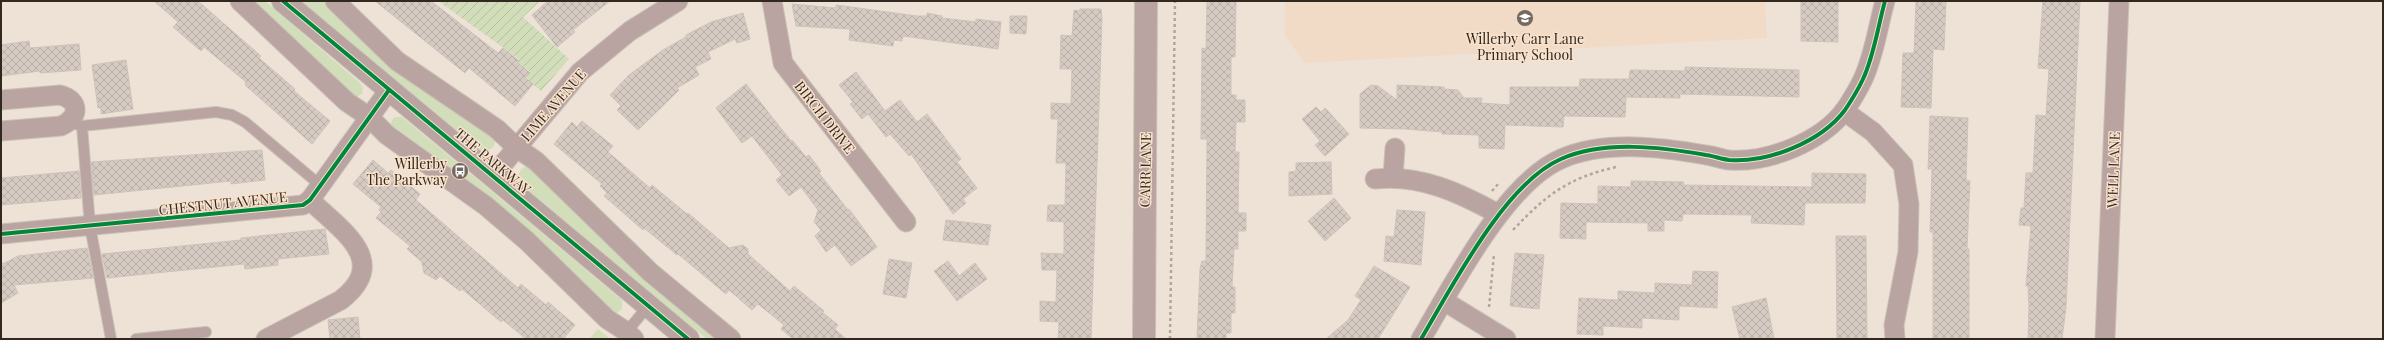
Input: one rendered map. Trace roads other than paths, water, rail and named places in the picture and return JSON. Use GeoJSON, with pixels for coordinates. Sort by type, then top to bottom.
{"type":"FeatureCollection","features":[{"type":"Feature","properties":{"kind":"street"},"geometry":{"type":"LineString","coordinates":[[240,1],[347,102],[369,117],[387,135],[486,206],[527,241],[607,319],[628,337]]}},
{"type":"Feature","properties":{"kind":"street","name":"THE PARKWAY"},"geometry":{"type":"LineString","coordinates":[[283,1],[688,339]]}},
{"type":"Feature","properties":{"kind":"street"},"geometry":{"type":"LineString","coordinates":[[335,1],[397,61],[497,128],[516,148],[536,161],[650,272],[731,339]]}},
{"type":"Feature","properties":{"kind":"street","name":"LIME AVENUE"},"geometry":{"type":"LineString","coordinates":[[493,176],[580,72],[630,31],[678,1]]}},
{"type":"Feature","properties":{"kind":"street","name":"BIRCH DRIVE"},"geometry":{"type":"LineString","coordinates":[[772,1],[783,63],[906,222]]}},
{"type":"Feature","properties":{"kind":"street","name":"CARR LANE"},"geometry":{"type":"LineString","coordinates":[[1144,339],[1146,1]]}},
{"type":"Feature","properties":{"kind":"street"},"geometry":{"type":"LineString","coordinates":[[1421,339],[1498,214],[1533,176],[1561,159],[1607,147],[1644,147],[1729,160],[1758,158],[1786,152],[1816,136],[1844,111],[1863,78],[1885,1]]}},
{"type":"Feature","properties":{"kind":"street","name":"WELL LANE"},"geometry":{"type":"LineString","coordinates":[[2105,339],[2119,1]]}},
{"type":"Feature","properties":{"kind":"street"},"geometry":{"type":"LineString","coordinates":[[266,339],[341,300],[351,292],[358,281],[362,266],[360,252],[351,238],[315,193],[389,90]]}},
{"type":"Feature","properties":{"kind":"street"},"geometry":{"type":"LineString","coordinates":[[1,100],[60,95],[67,97],[73,102],[76,124],[1,132]]}},
{"type":"Feature","properties":{"kind":"street"},"geometry":{"type":"LineString","coordinates":[[1844,111],[1873,132],[1903,165],[1909,204],[1908,252],[1894,325],[1895,339]]}},
{"type":"Feature","properties":{"kind":"street"},"geometry":{"type":"LineString","coordinates":[[1395,148],[1384,178],[1422,182],[1456,191],[1498,214]]}},
{"type":"Feature","properties":{"kind":"street","name":"CHESTNUT AVENUE"},"geometry":{"type":"LineString","coordinates":[[1,234],[294,207],[303,205],[315,193]]}},
{"type":"Feature","properties":{"kind":"street"},"geometry":{"type":"LineString","coordinates":[[1444,301],[1506,339]]}},
{"type":"Feature","properties":{"kind":"lane"},"geometry":{"type":"LineString","coordinates":[[111,339],[90,226],[76,124],[216,112],[232,115],[246,122],[315,193]]}},
{"type":"Feature","properties":{"kind":"lane"},"geometry":{"type":"LineString","coordinates":[[628,337],[648,306]]}},
{"type":"Feature","properties":{"kind":"lane"},"geometry":{"type":"LineString","coordinates":[[136,339],[206,332]]}},
{"type":"Feature","properties":{"kind":"place","name":"Willerby Carr Lane Primary School"},"geometry":{"type":"Point","coordinates":[1525,18]}},
{"type":"Feature","properties":{"kind":"place","name":"Willerby The Parkway"},"geometry":{"type":"Point","coordinates":[460,171]}}]}
